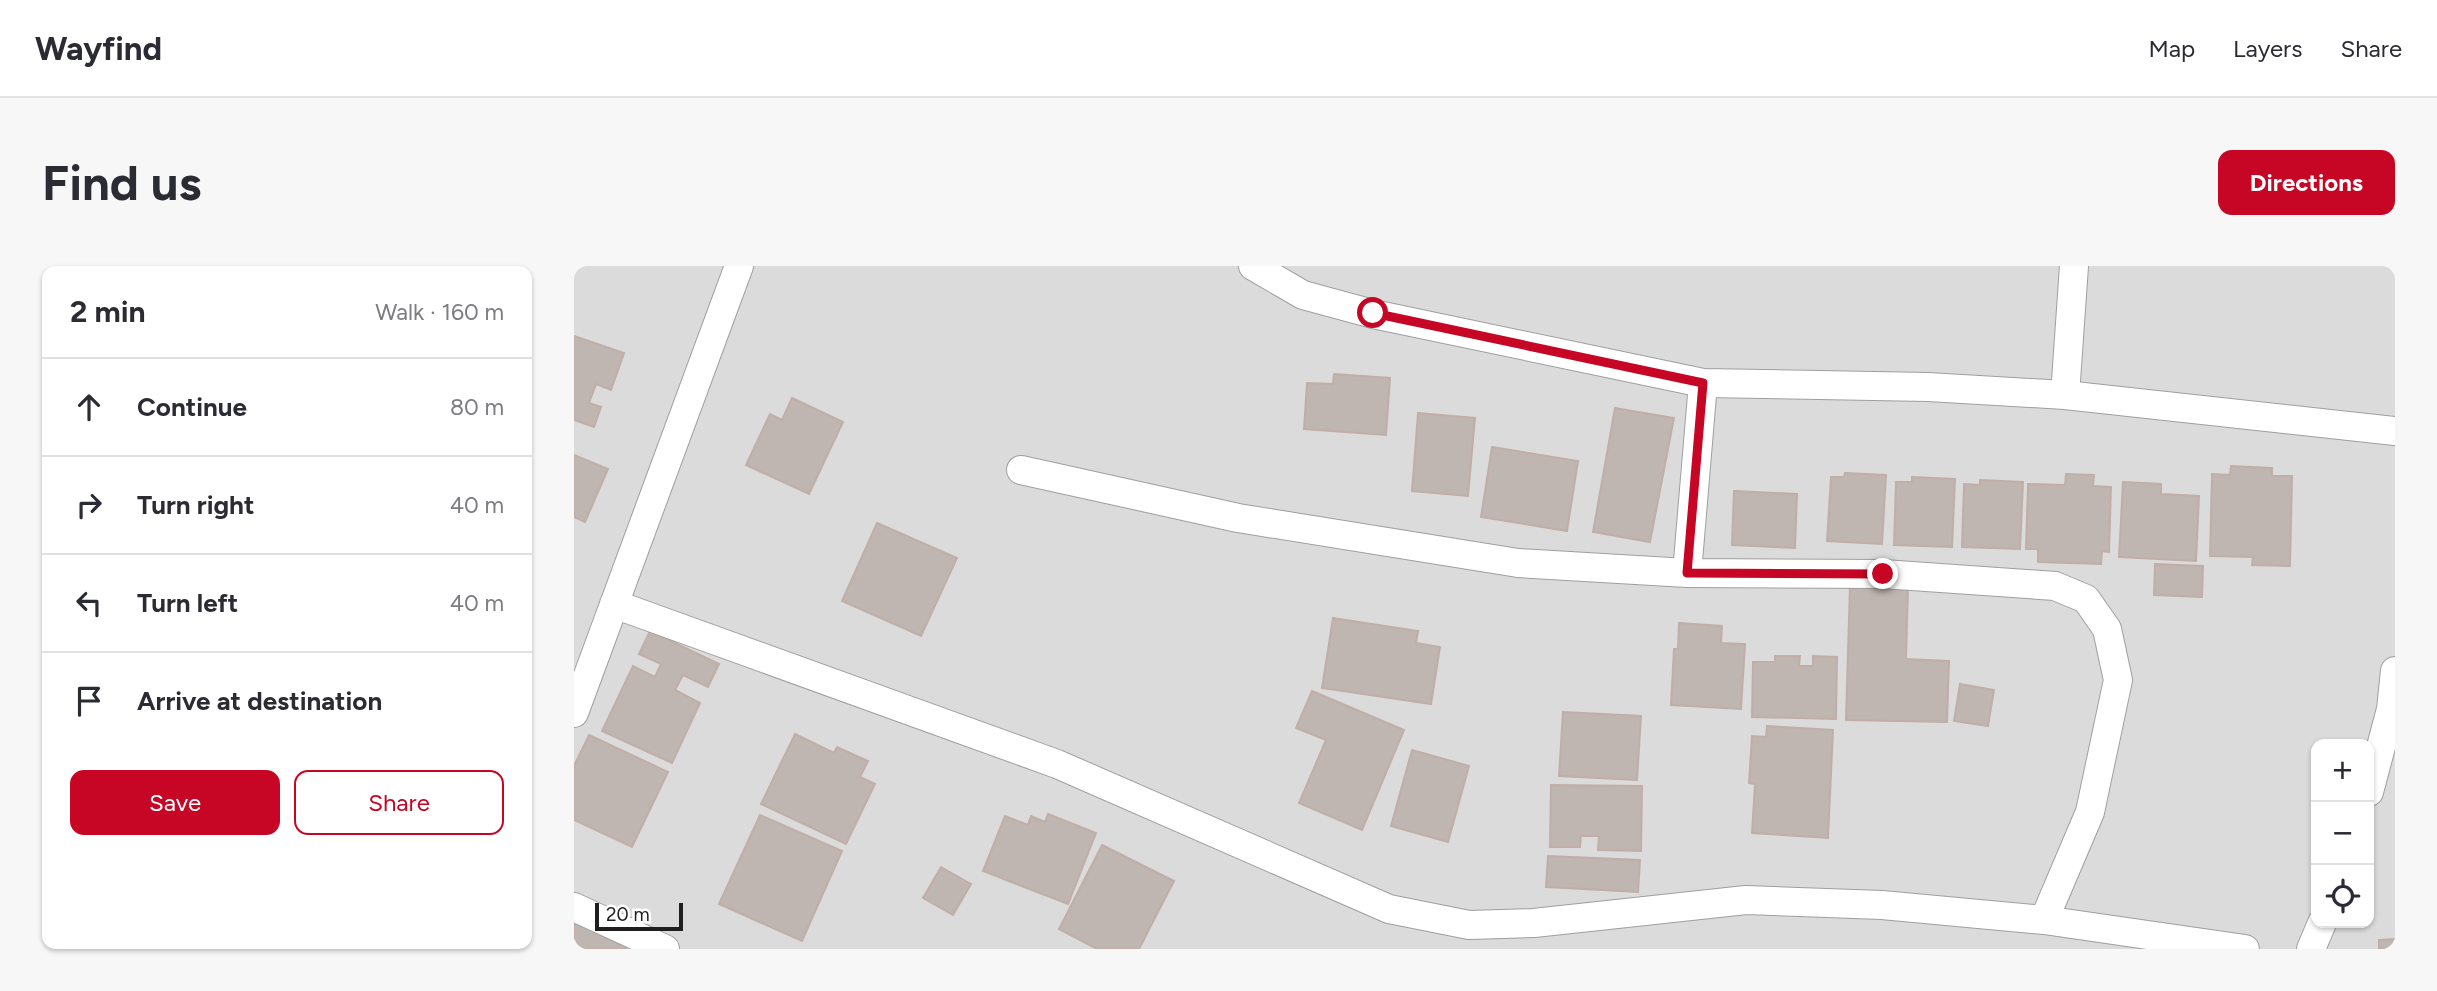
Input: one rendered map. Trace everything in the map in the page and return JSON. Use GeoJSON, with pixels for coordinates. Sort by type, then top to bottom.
{"type":"FeatureCollection","features":[{"type":"Feature","properties":{"kind":"street"},"geometry":{"type":"LineString","coordinates":[[574,713],[739,266]]}},
{"type":"Feature","properties":{"kind":"street"},"geometry":{"type":"LineString","coordinates":[[1253,266],[1303,295],[1373,313],[1703,383],[1928,387],[2065,395],[2395,431]]}},
{"type":"Feature","properties":{"kind":"street"},"geometry":{"type":"LineString","coordinates":[[2065,395],[2074,266]]}},
{"type":"Feature","properties":{"kind":"street"},"geometry":{"type":"LineString","coordinates":[[1687,573],[1703,383]]}},
{"type":"Feature","properties":{"kind":"street"},"geometry":{"type":"LineString","coordinates":[[1021,470],[1238,518],[1518,563],[1687,573],[1883,574],[2055,586],[2086,599],[2107,629],[2118,680],[2090,812],[2044,920]]}},
{"type":"Feature","properties":{"kind":"street"},"geometry":{"type":"LineString","coordinates":[[614,604],[1057,764],[1389,909],[1469,925],[1534,923],[1746,900],[1882,905],[2044,920],[2245,949]]}},
{"type":"Feature","properties":{"kind":"street"},"geometry":{"type":"LineString","coordinates":[[2374,773],[2391,709],[2395,671]]}},
{"type":"Feature","properties":{"kind":"street"},"geometry":{"type":"LineString","coordinates":[[574,907],[665,949]]}},
{"type":"Feature","properties":{"kind":"street"},"geometry":{"type":"LineString","coordinates":[[2311,949],[2320,928]]}},
{"type":"Feature","properties":{"kind":"shaded area"},"geometry":{"type":"Polygon","coordinates":[[[574,266],[2395,266],[2395,949],[574,949],[574,266]]]}},
{"type":"Feature","properties":{"kind":"building"},"geometry":{"type":"Polygon","coordinates":[[[574,336],[624,353],[611,390],[596,384],[589,403],[601,407],[594,427],[574,420],[574,336]]]}},
{"type":"Feature","properties":{"kind":"building"},"geometry":{"type":"Polygon","coordinates":[[[1334,374],[1390,378],[1386,435],[1304,429],[1307,383],[1333,384],[1334,374]]]}},
{"type":"Feature","properties":{"kind":"building"},"geometry":{"type":"Polygon","coordinates":[[[792,398],[843,422],[809,494],[746,465],[770,414],[782,420],[792,398]]]}},
{"type":"Feature","properties":{"kind":"building"},"geometry":{"type":"Polygon","coordinates":[[[1615,408],[1674,418],[1650,542],[1593,532],[1615,408]]]}},
{"type":"Feature","properties":{"kind":"building"},"geometry":{"type":"Polygon","coordinates":[[[1418,413],[1475,418],[1468,496],[1412,491],[1418,413]]]}},
{"type":"Feature","properties":{"kind":"building"},"geometry":{"type":"Polygon","coordinates":[[[1492,447],[1578,461],[1567,531],[1481,517],[1492,447]]]}},
{"type":"Feature","properties":{"kind":"building"},"geometry":{"type":"Polygon","coordinates":[[[574,455],[608,469],[585,522],[574,517],[574,455]]]}},
{"type":"Feature","properties":{"kind":"building"},"geometry":{"type":"Polygon","coordinates":[[[2231,466],[2272,468],[2272,476],[2292,476],[2290,566],[2252,565],[2253,557],[2210,556],[2212,474],[2230,475],[2231,466]]]}},
{"type":"Feature","properties":{"kind":"building"},"geometry":{"type":"Polygon","coordinates":[[[1845,473],[1886,475],[1882,544],[1827,541],[1831,477],[1844,477],[1845,473]]]}},
{"type":"Feature","properties":{"kind":"building"},"geometry":{"type":"Polygon","coordinates":[[[2066,474],[2094,475],[2093,486],[2111,487],[2109,552],[2102,551],[2101,564],[2038,562],[2038,549],[2026,549],[2028,484],[2065,485],[2066,474]]]}},
{"type":"Feature","properties":{"kind":"building"},"geometry":{"type":"Polygon","coordinates":[[[1912,477],[1955,479],[1952,547],[1894,545],[1896,482],[1912,482],[1912,477]]]}},
{"type":"Feature","properties":{"kind":"building"},"geometry":{"type":"Polygon","coordinates":[[[1980,480],[2023,482],[2020,549],[1962,547],[1964,484],[1980,485],[1980,480]]]}},
{"type":"Feature","properties":{"kind":"building"},"geometry":{"type":"Polygon","coordinates":[[[2123,482],[2161,484],[2161,494],[2199,496],[2196,561],[2119,557],[2123,482]]]}},
{"type":"Feature","properties":{"kind":"building"},"geometry":{"type":"Polygon","coordinates":[[[1734,491],[1797,494],[1795,548],[1732,545],[1734,491]]]}},
{"type":"Feature","properties":{"kind":"building"},"geometry":{"type":"Polygon","coordinates":[[[877,523],[957,558],[921,636],[842,601],[877,523]]]}},
{"type":"Feature","properties":{"kind":"building"},"geometry":{"type":"Polygon","coordinates":[[[2155,564],[2203,566],[2202,597],[2154,595],[2155,564]]]}},
{"type":"Feature","properties":{"kind":"building"},"geometry":{"type":"Polygon","coordinates":[[[1850,585],[1908,587],[1906,659],[1949,661],[1947,722],[1846,720],[1850,585]]]}},
{"type":"Feature","properties":{"kind":"building"},"geometry":{"type":"Polygon","coordinates":[[[1333,618],[1418,631],[1416,643],[1440,647],[1431,704],[1322,688],[1333,618]]]}},
{"type":"Feature","properties":{"kind":"building"},"geometry":{"type":"Polygon","coordinates":[[[1679,623],[1722,626],[1721,643],[1745,644],[1741,709],[1671,705],[1674,649],[1678,649],[1679,623]]]}},
{"type":"Feature","properties":{"kind":"building"},"geometry":{"type":"Polygon","coordinates":[[[650,631],[719,664],[708,687],[683,675],[675,690],[700,703],[672,763],[602,731],[633,666],[655,677],[661,664],[639,654],[650,631]]]}},
{"type":"Feature","properties":{"kind":"building"},"geometry":{"type":"Polygon","coordinates":[[[1775,656],[1800,656],[1799,666],[1813,666],[1813,656],[1837,657],[1836,719],[1752,717],[1753,662],[1775,662],[1775,656]]]}},
{"type":"Feature","properties":{"kind":"building"},"geometry":{"type":"Polygon","coordinates":[[[1960,684],[1994,690],[1988,726],[1954,721],[1960,684]]]}},
{"type":"Feature","properties":{"kind":"building"},"geometry":{"type":"Polygon","coordinates":[[[1312,691],[1404,730],[1362,830],[1299,803],[1326,740],[1296,728],[1312,691]]]}},
{"type":"Feature","properties":{"kind":"building"},"geometry":{"type":"Polygon","coordinates":[[[1563,712],[1641,716],[1637,780],[1559,776],[1563,712]]]}},
{"type":"Feature","properties":{"kind":"building"},"geometry":{"type":"Polygon","coordinates":[[[1767,726],[1833,730],[1828,838],[1752,833],[1755,784],[1749,783],[1752,736],[1766,737],[1767,726]]]}},
{"type":"Feature","properties":{"kind":"building"},"geometry":{"type":"Polygon","coordinates":[[[795,734],[834,753],[837,747],[868,761],[860,777],[875,784],[846,844],[761,804],[795,734]]]}},
{"type":"Feature","properties":{"kind":"building"},"geometry":{"type":"Polygon","coordinates":[[[589,735],[668,772],[632,847],[574,820],[574,766],[589,735]]]}},
{"type":"Feature","properties":{"kind":"building"},"geometry":{"type":"Polygon","coordinates":[[[1412,750],[1469,766],[1448,842],[1391,826],[1412,750]]]}},
{"type":"Feature","properties":{"kind":"building"},"geometry":{"type":"Polygon","coordinates":[[[1551,785],[1642,786],[1641,851],[1598,850],[1599,836],[1581,836],[1580,847],[1550,847],[1551,785]]]}},
{"type":"Feature","properties":{"kind":"building"},"geometry":{"type":"Polygon","coordinates":[[[1048,814],[1096,833],[1068,904],[983,871],[1005,816],[1028,825],[1031,816],[1045,822],[1048,814]]]}},
{"type":"Feature","properties":{"kind":"building"},"geometry":{"type":"Polygon","coordinates":[[[760,815],[842,851],[802,941],[719,904],[760,815]]]}},
{"type":"Feature","properties":{"kind":"building"},"geometry":{"type":"Polygon","coordinates":[[[1102,845],[1174,881],[1139,949],[1097,949],[1059,929],[1102,845]]]}},
{"type":"Feature","properties":{"kind":"building"},"geometry":{"type":"Polygon","coordinates":[[[1548,856],[1640,860],[1638,892],[1546,887],[1548,856]]]}},
{"type":"Feature","properties":{"kind":"building"},"geometry":{"type":"Polygon","coordinates":[[[941,867],[971,884],[953,915],[923,898],[941,867]]]}},
{"type":"Feature","properties":{"kind":"building"},"geometry":{"type":"Polygon","coordinates":[[[574,922],[627,947],[574,949],[574,922]]]}},
{"type":"Feature","properties":{"kind":"building"},"geometry":{"type":"Polygon","coordinates":[[[2395,939],[2395,949],[2379,949],[2379,940],[2395,939]]]}},
{"type":"Feature","properties":{"kind":"route"},"geometry":{"type":"LineString","coordinates":[[1373,313],[1703,383],[1687,573],[1883,574]]}}]}
